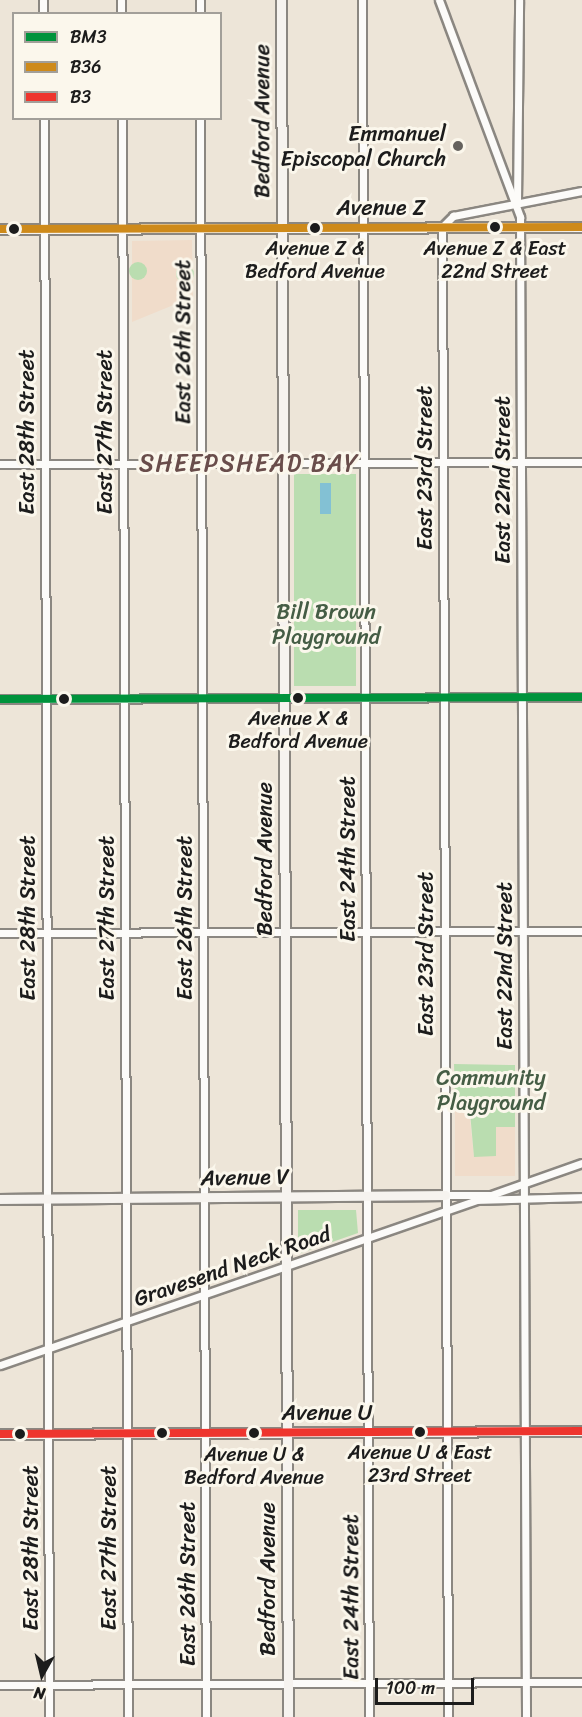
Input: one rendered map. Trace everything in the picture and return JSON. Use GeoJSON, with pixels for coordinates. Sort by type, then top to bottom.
{"type":"FeatureCollection","features":[{"type":"Feature","properties":{"kind":"main road","name":"Bedford Avenue"},"geometry":{"type":"LineString","coordinates":[[281,0],[288,1717]]}},
{"type":"Feature","properties":{"kind":"main road","name":"Avenue Z"},"geometry":{"type":"LineString","coordinates":[[0,229],[582,227]]}},
{"type":"Feature","properties":{"kind":"main road","name":"Avenue V"},"geometry":{"type":"LineString","coordinates":[[0,1199],[445,1195]]}},
{"type":"Feature","properties":{"kind":"main road","name":"Avenue U"},"geometry":{"type":"LineString","coordinates":[[0,1434],[582,1431]]}},
{"type":"Feature","properties":{"kind":"street","name":"East 24th Street"},"geometry":{"type":"LineString","coordinates":[[362,0],[369,1717]]}},
{"type":"Feature","properties":{"kind":"street"},"geometry":{"type":"LineString","coordinates":[[439,0],[517,203]]}},
{"type":"Feature","properties":{"kind":"street"},"geometry":{"type":"LineString","coordinates":[[517,203],[519,0]]}},
{"type":"Feature","properties":{"kind":"street","name":"East 28th Street"},"geometry":{"type":"LineString","coordinates":[[44,120],[50,1717]]}},
{"type":"Feature","properties":{"kind":"street","name":"East 27th Street"},"geometry":{"type":"LineString","coordinates":[[122,120],[128,1717]]}},
{"type":"Feature","properties":{"kind":"street","name":"East 26th Street"},"geometry":{"type":"LineString","coordinates":[[200,120],[206,1717]]}},
{"type":"Feature","properties":{"kind":"street"},"geometry":{"type":"LineString","coordinates":[[442,227],[453,216],[582,191]]}},
{"type":"Feature","properties":{"kind":"street","name":"East 22nd Street"},"geometry":{"type":"LineString","coordinates":[[517,203],[520,227],[526,1717]]}},
{"type":"Feature","properties":{"kind":"street","name":"East 23rd Street"},"geometry":{"type":"LineString","coordinates":[[442,227],[447,1717]]}},
{"type":"Feature","properties":{"kind":"street"},"geometry":{"type":"LineString","coordinates":[[0,464],[582,462]]}},
{"type":"Feature","properties":{"kind":"street"},"geometry":{"type":"LineString","coordinates":[[0,699],[582,697]]}},
{"type":"Feature","properties":{"kind":"street"},"geometry":{"type":"LineString","coordinates":[[0,933],[582,931]]}},
{"type":"Feature","properties":{"kind":"street"},"geometry":{"type":"LineString","coordinates":[[524,1182],[582,1162]]}},
{"type":"Feature","properties":{"kind":"street","name":"Avenue V"},"geometry":{"type":"LineString","coordinates":[[445,1195],[491,1195],[524,1182]]}},
{"type":"Feature","properties":{"kind":"street"},"geometry":{"type":"LineString","coordinates":[[524,1198],[582,1197]]}},
{"type":"Feature","properties":{"kind":"street","name":"Gravesend Neck Road"},"geometry":{"type":"LineString","coordinates":[[0,1365],[445,1210],[477,1200],[524,1198]]}},
{"type":"Feature","properties":{"kind":"street"},"geometry":{"type":"LineString","coordinates":[[0,1685],[582,1682]]}},
{"type":"Feature","properties":{"kind":"shaded area"},"geometry":{"type":"Polygon","coordinates":[[[192,240],[193,297],[132,322],[132,241],[192,240]]]}},
{"type":"Feature","properties":{"kind":"shaded area"},"geometry":{"type":"Polygon","coordinates":[[[455,1110],[469,1110],[474,1157],[496,1127],[515,1127],[515,1176],[455,1176],[455,1110]]]}},
{"type":"Feature","properties":{"kind":"green space"},"geometry":{"type":"Polygon","coordinates":[[[138,262],[144,265],[147,271],[144,277],[138,280],[132,277],[129,271],[132,265],[138,262]]]}},
{"type":"Feature","properties":{"kind":"green space"},"geometry":{"type":"Polygon","coordinates":[[[181,265],[189,265],[194,270],[192,281],[181,283],[176,278],[176,270],[181,265]]]}},
{"type":"Feature","properties":{"kind":"green space","name":"Bill Brown Playground"},"geometry":{"type":"Polygon","coordinates":[[[294,474],[356,474],[356,686],[294,686],[294,474]]]}},
{"type":"Feature","properties":{"kind":"green space","name":"Community Playground"},"geometry":{"type":"Polygon","coordinates":[[[454,1064],[515,1065],[515,1127],[496,1127],[496,1156],[474,1157],[469,1101],[455,1101],[454,1064]]]}},
{"type":"Feature","properties":{"kind":"green space"},"geometry":{"type":"Polygon","coordinates":[[[298,1210],[356,1210],[358,1233],[298,1254],[298,1210]]]}},
{"type":"Feature","properties":{"kind":"water"},"geometry":{"type":"Polygon","coordinates":[[[320,483],[331,483],[331,514],[320,514],[320,483]]]}},
{"type":"Feature","properties":{"kind":"transit line","name":"B36"},"geometry":{"type":"LineString","coordinates":[[0,229],[582,227]]}},
{"type":"Feature","properties":{"kind":"transit line","name":"BM3"},"geometry":{"type":"LineString","coordinates":[[0,699],[582,697]]}},
{"type":"Feature","properties":{"kind":"transit line","name":"B3"},"geometry":{"type":"LineString","coordinates":[[0,1434],[582,1431]]}},
{"type":"Feature","properties":{"kind":"place","name":"Emmanuel Episcopal Church"},"geometry":{"type":"Point","coordinates":[458,146]}},
{"type":"Feature","properties":{"kind":"place","name":"Avenue Z & East 22nd Street"},"geometry":{"type":"Point","coordinates":[495,227]}},
{"type":"Feature","properties":{"kind":"place","name":"Avenue Z & Bedford Avenue"},"geometry":{"type":"Point","coordinates":[315,228]}},
{"type":"Feature","properties":{"kind":"place","name":"Avenue X & Bedford Avenue"},"geometry":{"type":"Point","coordinates":[298,698]}},
{"type":"Feature","properties":{"kind":"place","name":"Avenue U & East 23rd Street"},"geometry":{"type":"Point","coordinates":[420,1432]}},
{"type":"Feature","properties":{"kind":"place","name":"Avenue U & Bedford Avenue"},"geometry":{"type":"Point","coordinates":[254,1433]}},
{"type":"Feature","properties":{"kind":"district","name":"SHEEPSHEAD BAY"},"geometry":{"type":"Point","coordinates":[249,464]}}]}
